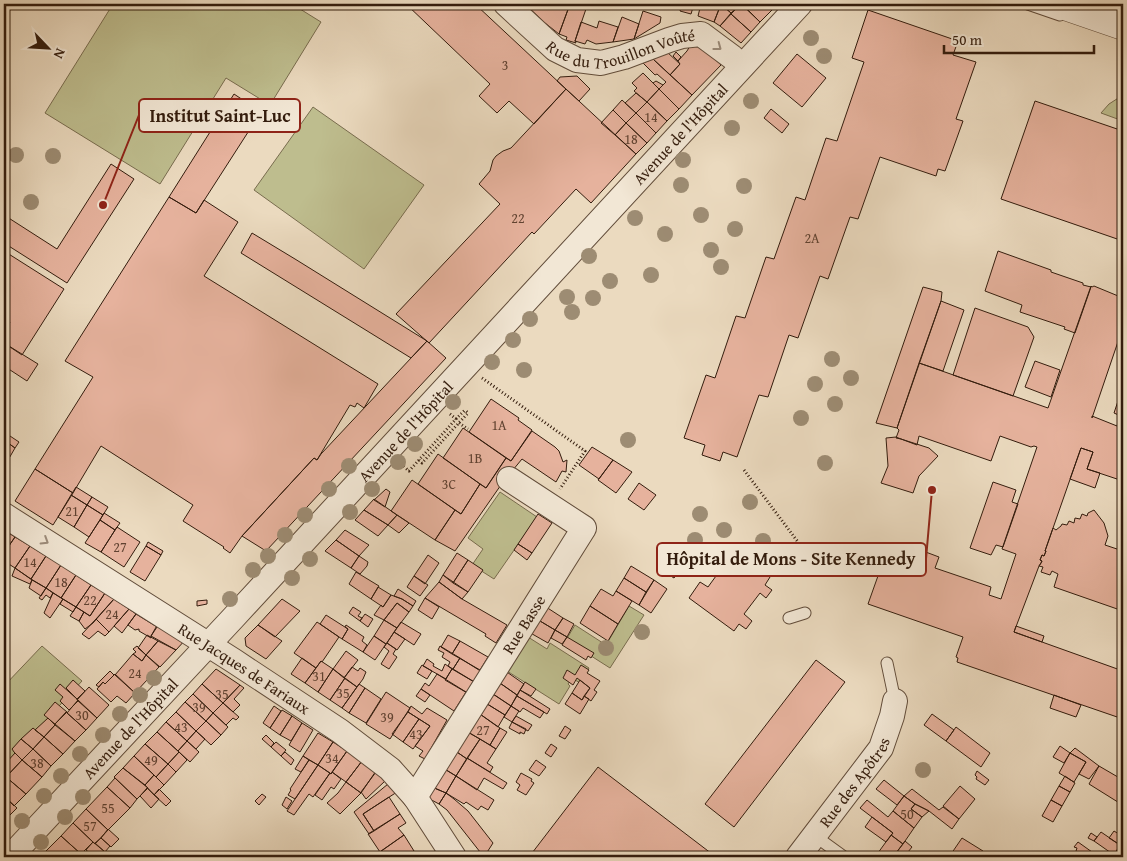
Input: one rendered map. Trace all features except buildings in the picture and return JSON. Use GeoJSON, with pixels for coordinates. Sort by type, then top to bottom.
{"type":"FeatureCollection","features":[{"type":"Feature","properties":{"kind":"street","name":"Rue du Trouillon Voûté"},"geometry":{"type":"LineString","coordinates":[[506,4],[555,49],[577,60],[602,63],[682,36],[701,34],[742,66]]}},
{"type":"Feature","properties":{"kind":"street","name":"Avenue de l'Hôpital"},"geometry":{"type":"LineString","coordinates":[[10,857],[800,4]]}},
{"type":"Feature","properties":{"kind":"street"},"geometry":{"type":"LineString","coordinates":[[1058,4],[1123,26]]}},
{"type":"Feature","properties":{"kind":"street","name":"Rue Basse"},"geometry":{"type":"LineString","coordinates":[[415,797],[584,528],[509,478]]}},
{"type":"Feature","properties":{"kind":"street","name":"Rue Jacques de Fariaux"},"geometry":{"type":"LineString","coordinates":[[4,515],[234,661],[340,731],[390,770],[415,797],[454,857]]}},
{"type":"Feature","properties":{"kind":"street","name":"Rue des Apôtres"},"geometry":{"type":"LineString","coordinates":[[798,857],[881,748],[895,701]]}},
{"type":"Feature","properties":{"kind":"lane"},"geometry":{"type":"LineString","coordinates":[[1028,4],[1123,36]]}},
{"type":"Feature","properties":{"kind":"lane"},"geometry":{"type":"LineString","coordinates":[[789,618],[805,613]]}},
{"type":"Feature","properties":{"kind":"lane"},"geometry":{"type":"LineString","coordinates":[[887,662],[895,701]]}},
{"type":"Feature","properties":{"kind":"lane"},"geometry":{"type":"LineString","coordinates":[[814,836],[844,857]]}},
{"type":"Feature","properties":{"kind":"path"},"geometry":{"type":"LineString","coordinates":[[465,366],[585,451],[550,505]]}},
{"type":"Feature","properties":{"kind":"path"},"geometry":{"type":"LineString","coordinates":[[434,400],[468,429]]}},
{"type":"Feature","properties":{"kind":"path"},"geometry":{"type":"LineString","coordinates":[[409,471],[458,421]]}},
{"type":"Feature","properties":{"kind":"path"},"geometry":{"type":"LineString","coordinates":[[744,470],[820,570]]}},
{"type":"Feature","properties":{"kind":"shaded area"},"geometry":{"type":"Polygon","coordinates":[[[113,4],[292,4],[321,22],[270,105],[226,78],[160,184],[45,113],[113,4]]]}},
{"type":"Feature","properties":{"kind":"shaded area"},"geometry":{"type":"Polygon","coordinates":[[[1123,95],[1123,121],[1101,113],[1109,104],[1123,95]]]}},
{"type":"Feature","properties":{"kind":"shaded area"},"geometry":{"type":"Polygon","coordinates":[[[313,107],[424,185],[364,269],[254,190],[313,107]]]}},
{"type":"Feature","properties":{"kind":"shaded area"},"geometry":{"type":"Polygon","coordinates":[[[500,492],[537,517],[494,579],[472,565],[483,549],[468,538],[500,492]]]}},
{"type":"Feature","properties":{"kind":"shaded area"},"geometry":{"type":"Polygon","coordinates":[[[629,606],[644,615],[610,668],[566,640],[575,625],[606,645],[629,606]]]}},
{"type":"Feature","properties":{"kind":"shaded area"},"geometry":{"type":"Polygon","coordinates":[[[528,637],[547,649],[550,643],[589,668],[580,683],[572,678],[568,684],[570,686],[559,704],[507,671],[528,637]]]}},
{"type":"Feature","properties":{"kind":"shaded area"},"geometry":{"type":"Polygon","coordinates":[[[42,646],[82,681],[4,766],[4,686],[42,646]]]}},
{"type":"Feature","properties":{"kind":"place","name":"Institut Saint-Luc"},"geometry":{"type":"Point","coordinates":[103,205]}},
{"type":"Feature","properties":{"kind":"place","name":"Hôpital de Mons - Site Kennedy"},"geometry":{"type":"Point","coordinates":[932,490]}}]}
